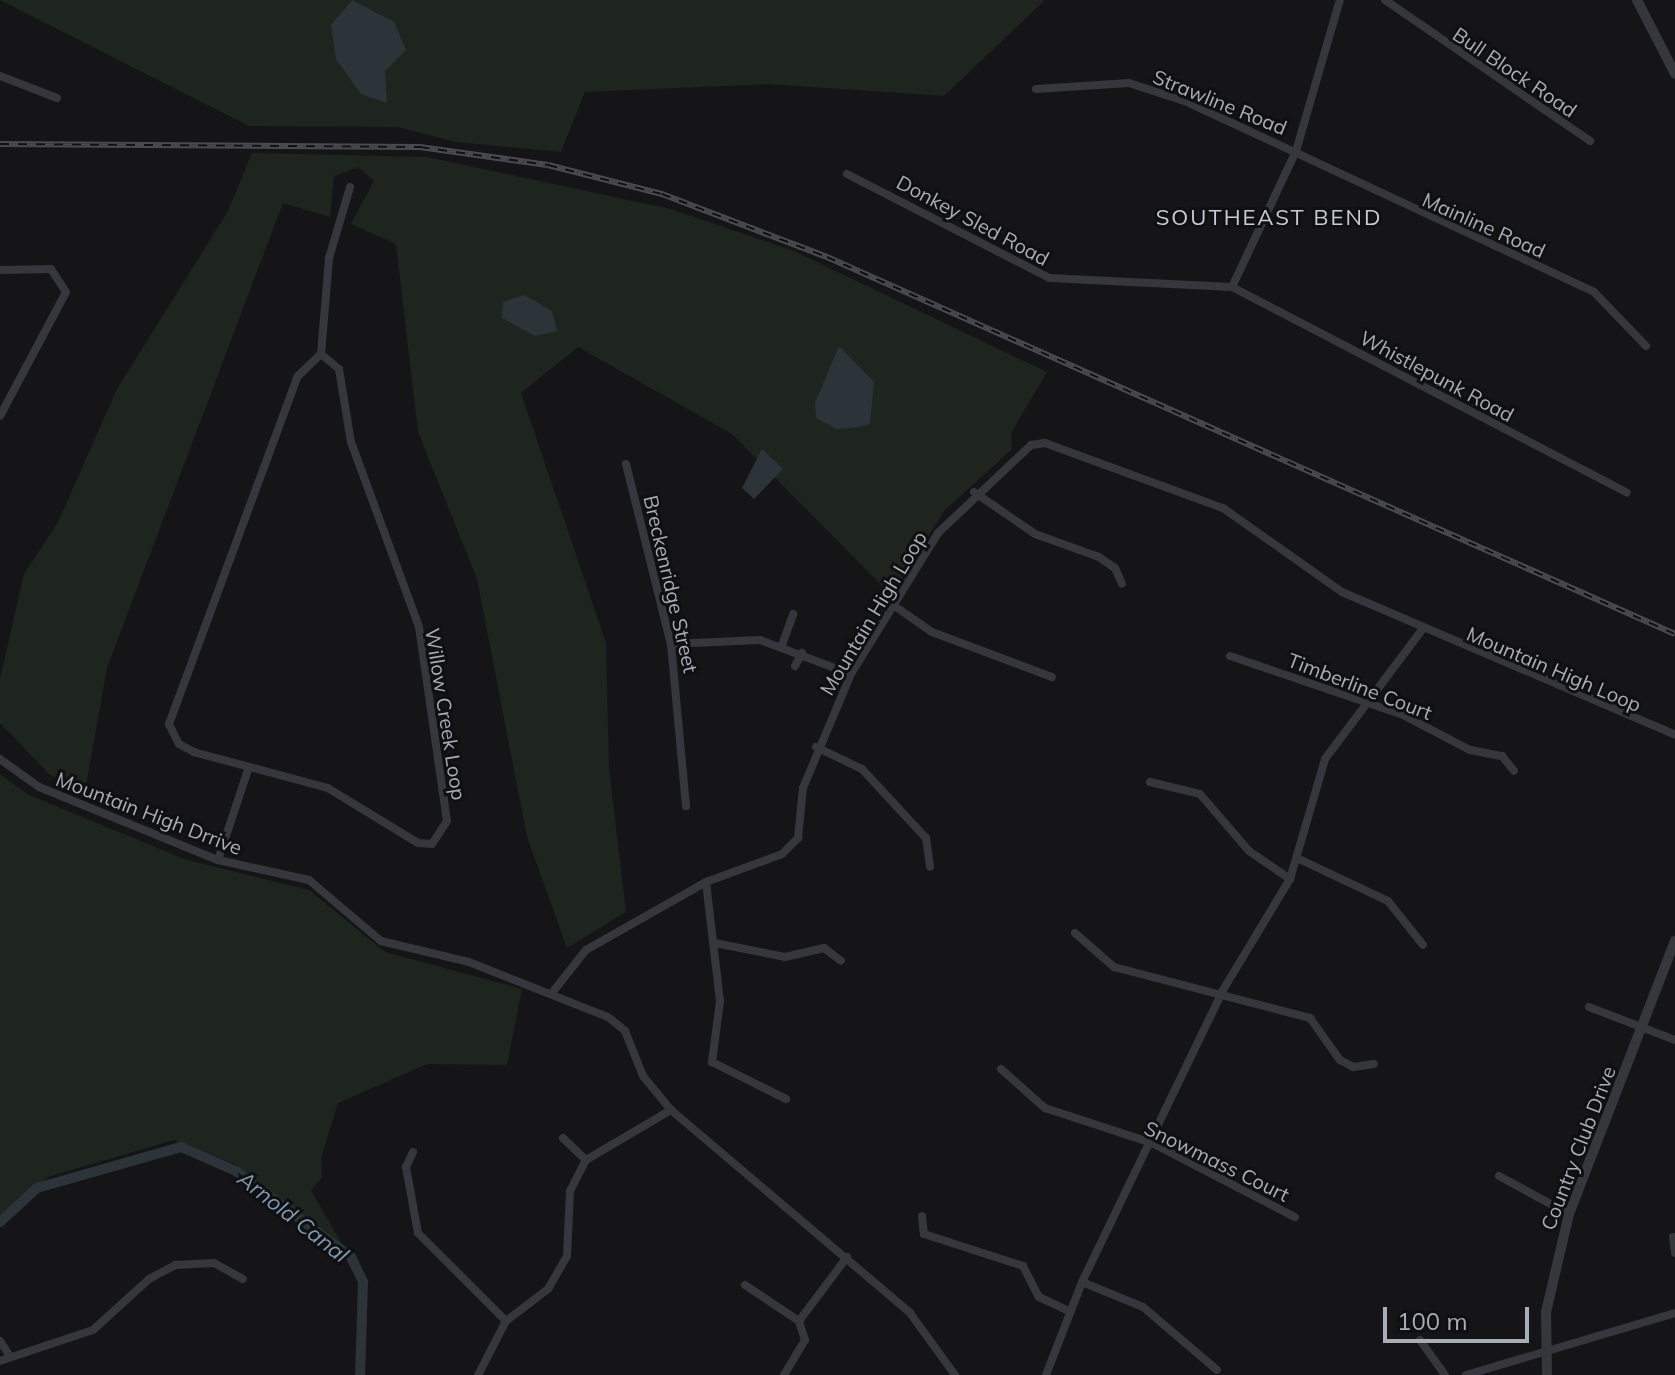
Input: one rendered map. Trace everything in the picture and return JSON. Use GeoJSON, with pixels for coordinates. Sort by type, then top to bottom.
{"type":"FeatureCollection","features":[{"type":"Feature","properties":{"kind":"street"},"geometry":{"type":"LineString","coordinates":[[1232,287],[1296,151],[1340,0]]}},
{"type":"Feature","properties":{"kind":"street","name":"Bull Block Road"},"geometry":{"type":"LineString","coordinates":[[1385,0],[1590,141]]}},
{"type":"Feature","properties":{"kind":"street"},"geometry":{"type":"LineString","coordinates":[[1637,0],[1675,74]]}},
{"type":"Feature","properties":{"kind":"street"},"geometry":{"type":"LineString","coordinates":[[0,76],[57,98]]}},
{"type":"Feature","properties":{"kind":"street","name":"Strawline Road"},"geometry":{"type":"LineString","coordinates":[[1036,89],[1129,83],[1296,151]]}},
{"type":"Feature","properties":{"kind":"street","name":"Mainline Road"},"geometry":{"type":"LineString","coordinates":[[1296,151],[1594,292],[1646,346]]}},
{"type":"Feature","properties":{"kind":"street","name":"Donkey Sled Road"},"geometry":{"type":"LineString","coordinates":[[847,174],[1049,278],[1232,287]]}},
{"type":"Feature","properties":{"kind":"street"},"geometry":{"type":"LineString","coordinates":[[321,354],[329,258],[350,187]]}},
{"type":"Feature","properties":{"kind":"street"},"geometry":{"type":"LineString","coordinates":[[0,270],[51,269],[66,292],[0,416]]}},
{"type":"Feature","properties":{"kind":"street","name":"Whistlepunk Road"},"geometry":{"type":"LineString","coordinates":[[1232,287],[1627,493]]}},
{"type":"Feature","properties":{"kind":"street","name":"Willow Creek Loop"},"geometry":{"type":"LineString","coordinates":[[321,354],[339,369],[351,442],[419,627],[444,832],[432,844],[418,843],[328,788],[179,744],[170,712],[298,376],[321,354]]}},
{"type":"Feature","properties":{"kind":"street","name":"Mountain High Loop"},"geometry":{"type":"LineString","coordinates":[[552,993],[586,950],[706,882],[782,854],[798,838],[816,747],[851,674],[893,605],[974,492],[1031,445],[1045,443],[1223,508],[1342,592],[1422,630],[1675,735]]}},
{"type":"Feature","properties":{"kind":"street","name":"Breckenridge Street"},"geometry":{"type":"LineString","coordinates":[[626,464],[671,644],[686,806]]}},
{"type":"Feature","properties":{"kind":"street"},"geometry":{"type":"LineString","coordinates":[[974,492],[1035,534],[1099,557],[1115,568],[1122,584]]}},
{"type":"Feature","properties":{"kind":"street"},"geometry":{"type":"LineString","coordinates":[[893,605],[932,632],[1052,677]]}},
{"type":"Feature","properties":{"kind":"street"},"geometry":{"type":"LineString","coordinates":[[782,645],[793,614]]}},
{"type":"Feature","properties":{"kind":"street"},"geometry":{"type":"LineString","coordinates":[[1046,1375],[1082,1282],[1152,1143],[1223,990],[1290,879],[1299,859],[1325,759],[1422,630]]}},
{"type":"Feature","properties":{"kind":"street"},"geometry":{"type":"LineString","coordinates":[[671,644],[727,638],[782,645],[851,674]]}},
{"type":"Feature","properties":{"kind":"street"},"geometry":{"type":"LineString","coordinates":[[795,666],[802,653]]}},
{"type":"Feature","properties":{"kind":"street","name":"Timberline Court"},"geometry":{"type":"LineString","coordinates":[[1230,656],[1366,702],[1470,750],[1502,756],[1514,771]]}},
{"type":"Feature","properties":{"kind":"street"},"geometry":{"type":"LineString","coordinates":[[816,747],[862,769],[926,838],[930,867]]}},
{"type":"Feature","properties":{"kind":"street","name":"Mountain High Drrive"},"geometry":{"type":"LineString","coordinates":[[0,759],[51,793],[218,860],[309,880],[381,941],[552,993]]}},
{"type":"Feature","properties":{"kind":"street"},"geometry":{"type":"LineString","coordinates":[[218,860],[249,767]]}},
{"type":"Feature","properties":{"kind":"street"},"geometry":{"type":"LineString","coordinates":[[1150,782],[1200,794],[1249,851],[1290,879]]}},
{"type":"Feature","properties":{"kind":"street"},"geometry":{"type":"LineString","coordinates":[[1299,859],[1388,901],[1423,945]]}},
{"type":"Feature","properties":{"kind":"street"},"geometry":{"type":"LineString","coordinates":[[706,882],[720,1001],[712,1062],[786,1099]]}},
{"type":"Feature","properties":{"kind":"street"},"geometry":{"type":"LineString","coordinates":[[1075,933],[1114,967],[1223,990],[1261,1008],[1310,1018],[1340,1060],[1353,1067],[1374,1064]]}},
{"type":"Feature","properties":{"kind":"street","name":"Country Club Drive"},"geometry":{"type":"LineString","coordinates":[[1547,1375],[1546,1347],[1569,1214],[1675,941]]}},
{"type":"Feature","properties":{"kind":"street"},"geometry":{"type":"LineString","coordinates":[[715,943],[785,957],[824,948],[841,961]]}},
{"type":"Feature","properties":{"kind":"street"},"geometry":{"type":"LineString","coordinates":[[552,993],[625,1031],[643,1076],[671,1110],[910,1313],[955,1375]]}},
{"type":"Feature","properties":{"kind":"street"},"geometry":{"type":"LineString","coordinates":[[1589,1007],[1675,1040]]}},
{"type":"Feature","properties":{"kind":"street","name":"Snowmass Court"},"geometry":{"type":"LineString","coordinates":[[1001,1069],[1045,1108],[1152,1143],[1295,1217]]}},
{"type":"Feature","properties":{"kind":"street"},"geometry":{"type":"LineString","coordinates":[[478,1375],[506,1321],[548,1289],[567,1256],[570,1191],[586,1160],[671,1110]]}},
{"type":"Feature","properties":{"kind":"street"},"geometry":{"type":"LineString","coordinates":[[563,1138],[586,1160]]}},
{"type":"Feature","properties":{"kind":"street"},"geometry":{"type":"LineString","coordinates":[[413,1152],[406,1167],[418,1233],[506,1321]]}},
{"type":"Feature","properties":{"kind":"street"},"geometry":{"type":"LineString","coordinates":[[1499,1176],[1569,1214]]}},
{"type":"Feature","properties":{"kind":"street"},"geometry":{"type":"LineString","coordinates":[[922,1216],[924,1234],[1023,1266],[1039,1297],[1071,1312]]}},
{"type":"Feature","properties":{"kind":"street"},"geometry":{"type":"LineString","coordinates":[[1673,1237],[1675,1253]]}},
{"type":"Feature","properties":{"kind":"street"},"geometry":{"type":"LineString","coordinates":[[799,1321],[847,1257]]}},
{"type":"Feature","properties":{"kind":"street"},"geometry":{"type":"LineString","coordinates":[[0,1361],[9,1355],[93,1330],[147,1281],[175,1265],[214,1263],[243,1279]]}},
{"type":"Feature","properties":{"kind":"street"},"geometry":{"type":"LineString","coordinates":[[1082,1282],[1143,1307],[1217,1370]]}},
{"type":"Feature","properties":{"kind":"street"},"geometry":{"type":"LineString","coordinates":[[745,1285],[799,1321],[805,1340],[784,1375]]}},
{"type":"Feature","properties":{"kind":"street"},"geometry":{"type":"LineString","coordinates":[[1466,1375],[1546,1347],[1675,1313]]}},
{"type":"Feature","properties":{"kind":"street"},"geometry":{"type":"LineString","coordinates":[[1420,1340],[1445,1375]]}},
{"type":"Feature","properties":{"kind":"street"},"geometry":{"type":"LineString","coordinates":[[0,1341],[9,1355]]}},
{"type":"Feature","properties":{"kind":"shaded area"},"geometry":{"type":"Polygon","coordinates":[[[0,0],[1045,0],[944,96],[768,84],[585,92],[561,152],[455,142],[398,127],[249,126],[0,0]]]}},
{"type":"Feature","properties":{"kind":"shaded area"},"geometry":{"type":"Polygon","coordinates":[[[352,0],[394,22],[406,50],[385,71],[387,103],[361,94],[336,59],[331,25],[352,0]]]}},
{"type":"Feature","properties":{"kind":"shaded area"},"geometry":{"type":"Polygon","coordinates":[[[252,153],[427,157],[671,209],[794,251],[1047,372],[1011,433],[1012,449],[945,510],[891,595],[732,434],[578,347],[521,393],[606,643],[609,769],[626,912],[567,948],[527,837],[477,579],[418,432],[396,244],[351,224],[374,181],[358,167],[334,176],[330,217],[283,203],[107,668],[85,791],[50,775],[0,723],[0,679],[24,574],[58,522],[117,389],[228,211],[252,153]]]}},
{"type":"Feature","properties":{"kind":"shaded area"},"geometry":{"type":"Polygon","coordinates":[[[524,295],[552,311],[557,331],[535,336],[502,318],[503,302],[524,295]]]}},
{"type":"Feature","properties":{"kind":"shaded area"},"geometry":{"type":"Polygon","coordinates":[[[839,346],[874,382],[870,424],[837,429],[816,418],[815,403],[839,346]]]}},
{"type":"Feature","properties":{"kind":"shaded area"},"geometry":{"type":"Polygon","coordinates":[[[762,449],[783,469],[754,499],[742,488],[762,449]]]}},
{"type":"Feature","properties":{"kind":"shaded area"},"geometry":{"type":"Polygon","coordinates":[[[0,774],[29,795],[187,860],[309,890],[385,952],[522,989],[507,1065],[427,1064],[338,1103],[321,1158],[322,1177],[311,1190],[343,1246],[235,1164],[174,1140],[48,1177],[0,1217],[0,774]]]}},
{"type":"Feature","properties":{"kind":"waterway","name":"Arnold Canal"},"geometry":{"type":"LineString","coordinates":[[0,1222],[37,1188],[181,1147],[236,1171],[351,1257],[363,1282],[360,1375]]}},
{"type":"Feature","properties":{"kind":"railway"},"geometry":{"type":"LineString","coordinates":[[0,144],[420,147],[548,165],[662,194],[827,257],[1675,634]]}},
{"type":"Feature","properties":{"kind":"district","name":"SOUTHEAST BEND"},"geometry":{"type":"Point","coordinates":[1269,218]}}]}
